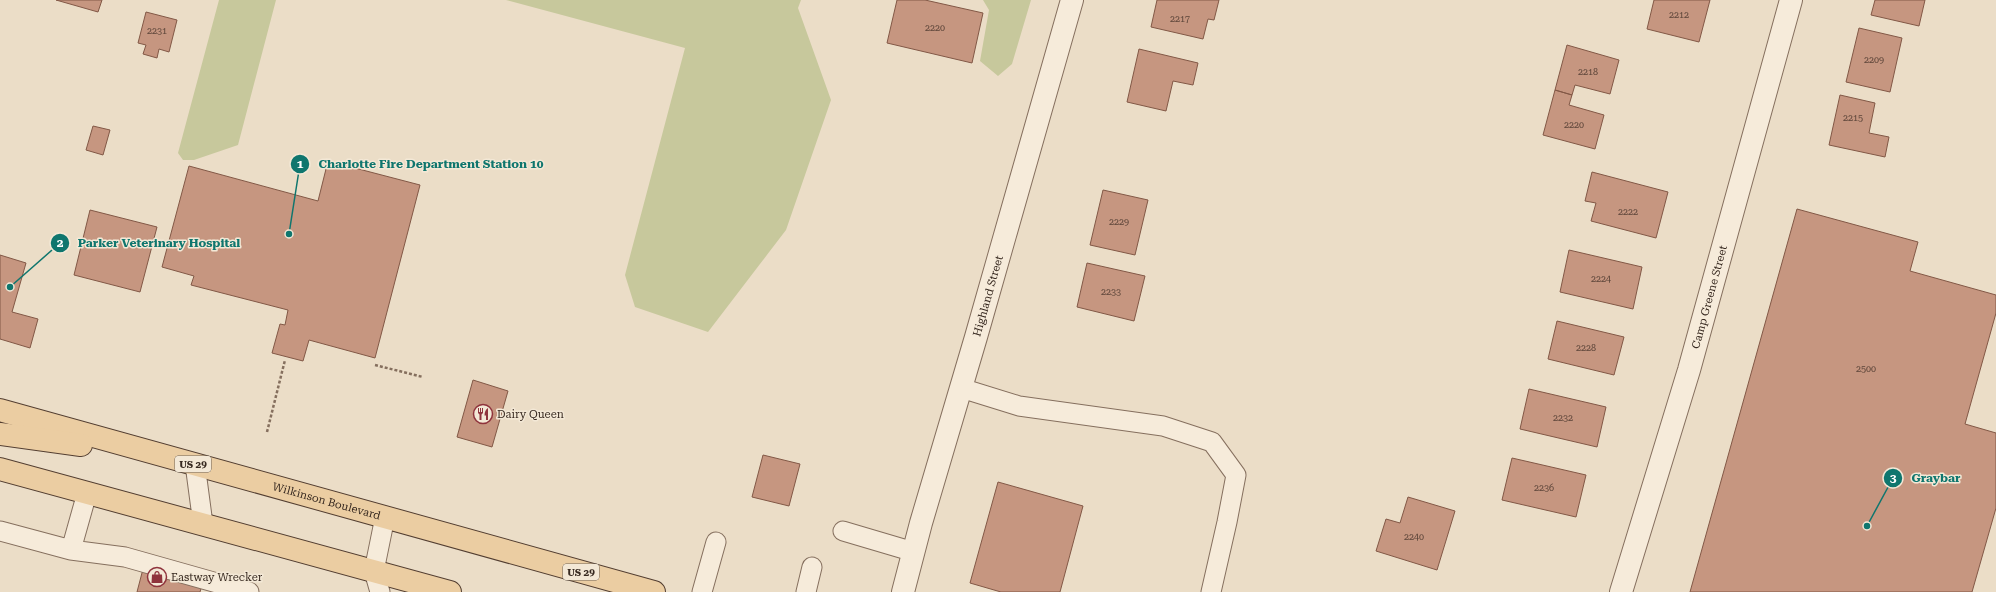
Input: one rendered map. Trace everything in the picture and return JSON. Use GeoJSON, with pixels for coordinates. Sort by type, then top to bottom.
{"type":"FeatureCollection","features":[{"type":"Feature","properties":{"kind":"main road","name":"Wilkinson Boulevard"},"geometry":{"type":"LineString","coordinates":[[0,410],[654,592]]}},
{"type":"Feature","properties":{"kind":"main road"},"geometry":{"type":"LineString","coordinates":[[0,434],[162,455]]}},
{"type":"Feature","properties":{"kind":"main road"},"geometry":{"type":"LineString","coordinates":[[0,470],[450,592]]}},
{"type":"Feature","properties":{"kind":"street","name":"Highland Street"},"geometry":{"type":"LineString","coordinates":[[904,592],[914,552],[1072,0]]}},
{"type":"Feature","properties":{"kind":"street","name":"Camp Greene Street"},"geometry":{"type":"LineString","coordinates":[[1621,592],[1689,370],[1791,0]]}},
{"type":"Feature","properties":{"kind":"lane"},"geometry":{"type":"LineString","coordinates":[[961,388],[1019,406],[1163,426],[1212,442],[1236,474],[1211,592]]}},
{"type":"Feature","properties":{"kind":"lane"},"geometry":{"type":"LineString","coordinates":[[195,464],[203,524]]}},
{"type":"Feature","properties":{"kind":"lane"},"geometry":{"type":"LineString","coordinates":[[72,550],[87,493]]}},
{"type":"Feature","properties":{"kind":"lane"},"geometry":{"type":"LineString","coordinates":[[380,592],[374,571],[385,517]]}},
{"type":"Feature","properties":{"kind":"lane"},"geometry":{"type":"LineString","coordinates":[[0,531],[72,550],[125,557],[249,592]]}},
{"type":"Feature","properties":{"kind":"lane"},"geometry":{"type":"LineString","coordinates":[[842,531],[914,552]]}},
{"type":"Feature","properties":{"kind":"lane"},"geometry":{"type":"LineString","coordinates":[[702,592],[716,542]]}},
{"type":"Feature","properties":{"kind":"lane"},"geometry":{"type":"LineString","coordinates":[[806,592],[812,567]]}},
{"type":"Feature","properties":{"kind":"path"},"geometry":{"type":"LineString","coordinates":[[267,432],[285,360]]}},
{"type":"Feature","properties":{"kind":"path"},"geometry":{"type":"LineString","coordinates":[[375,364],[423,377]]}},
{"type":"Feature","properties":{"kind":"green space"},"geometry":{"type":"Polygon","coordinates":[[[219,0],[276,0],[238,145],[194,160],[183,160],[178,153],[219,0]]]}},
{"type":"Feature","properties":{"kind":"green space"},"geometry":{"type":"Polygon","coordinates":[[[506,0],[801,0],[798,8],[831,100],[786,230],[708,332],[635,307],[625,275],[685,48],[506,0]]]}},
{"type":"Feature","properties":{"kind":"green space"},"geometry":{"type":"Polygon","coordinates":[[[983,0],[1031,0],[1012,64],[998,76],[980,61],[989,10],[983,0]]]}},
{"type":"Feature","properties":{"kind":"building"},"geometry":{"type":"Polygon","coordinates":[[[56,0],[102,0],[98,12],[56,0]]]}},
{"type":"Feature","properties":{"kind":"building"},"geometry":{"type":"Polygon","coordinates":[[[897,0],[925,0],[983,13],[972,63],[887,43],[897,0]]]}},
{"type":"Feature","properties":{"kind":"building"},"geometry":{"type":"Polygon","coordinates":[[[1157,0],[1219,0],[1214,20],[1208,19],[1203,39],[1151,27],[1157,0]]]}},
{"type":"Feature","properties":{"kind":"building"},"geometry":{"type":"Polygon","coordinates":[[[1654,0],[1710,0],[1699,42],[1647,29],[1654,0]]]}},
{"type":"Feature","properties":{"kind":"building"},"geometry":{"type":"Polygon","coordinates":[[[1875,0],[1925,0],[1919,26],[1871,15],[1875,0]]]}},
{"type":"Feature","properties":{"kind":"building"},"geometry":{"type":"Polygon","coordinates":[[[146,12],[177,20],[169,52],[159,49],[157,58],[143,54],[146,45],[138,43],[146,12]]]}},
{"type":"Feature","properties":{"kind":"building"},"geometry":{"type":"Polygon","coordinates":[[[1859,28],[1902,38],[1890,92],[1846,82],[1859,28]]]}},
{"type":"Feature","properties":{"kind":"building"},"geometry":{"type":"Polygon","coordinates":[[[1567,45],[1619,60],[1610,94],[1575,85],[1572,95],[1555,90],[1567,45]]]}},
{"type":"Feature","properties":{"kind":"building"},"geometry":{"type":"Polygon","coordinates":[[[1139,49],[1198,63],[1193,85],[1173,81],[1166,111],[1127,102],[1139,49]]]}},
{"type":"Feature","properties":{"kind":"building"},"geometry":{"type":"Polygon","coordinates":[[[1555,90],[1572,95],[1569,105],[1604,115],[1595,149],[1543,135],[1555,90]]]}},
{"type":"Feature","properties":{"kind":"building"},"geometry":{"type":"Polygon","coordinates":[[[1840,95],[1875,103],[1869,133],[1889,137],[1885,157],[1829,145],[1840,95]]]}},
{"type":"Feature","properties":{"kind":"building"},"geometry":{"type":"Polygon","coordinates":[[[93,126],[110,130],[103,155],[86,150],[93,126]]]}},
{"type":"Feature","properties":{"kind":"building"},"geometry":{"type":"Polygon","coordinates":[[[328,161],[420,185],[375,358],[309,340],[303,361],[272,353],[280,324],[285,325],[288,310],[191,285],[194,276],[162,267],[189,166],[318,201],[328,161]]]}},
{"type":"Feature","properties":{"kind":"building"},"geometry":{"type":"Polygon","coordinates":[[[1592,172],[1668,192],[1656,238],[1591,221],[1596,203],[1585,201],[1592,172]]]}},
{"type":"Feature","properties":{"kind":"building"},"geometry":{"type":"Polygon","coordinates":[[[1103,190],[1148,200],[1135,255],[1090,245],[1103,190]]]}},
{"type":"Feature","properties":{"kind":"building"},"geometry":{"type":"Polygon","coordinates":[[[1797,209],[1918,242],[1910,271],[1996,295],[1996,313],[1965,424],[1996,433],[1996,508],[1972,592],[1690,592],[1797,209]]]}},
{"type":"Feature","properties":{"kind":"building"},"geometry":{"type":"Polygon","coordinates":[[[90,210],[157,227],[140,292],[74,275],[90,210]]]}},
{"type":"Feature","properties":{"kind":"building"},"geometry":{"type":"Polygon","coordinates":[[[1569,250],[1642,267],[1633,309],[1560,292],[1569,250]]]}},
{"type":"Feature","properties":{"kind":"building"},"geometry":{"type":"Polygon","coordinates":[[[0,255],[26,263],[12,312],[38,319],[30,348],[0,339],[0,255]]]}},
{"type":"Feature","properties":{"kind":"building"},"geometry":{"type":"Polygon","coordinates":[[[1087,263],[1145,276],[1134,321],[1077,307],[1087,263]]]}},
{"type":"Feature","properties":{"kind":"building"},"geometry":{"type":"Polygon","coordinates":[[[1557,321],[1624,337],[1614,375],[1548,359],[1557,321]]]}},
{"type":"Feature","properties":{"kind":"building","name":"Dairy Queen"},"geometry":{"type":"Polygon","coordinates":[[[473,380],[508,391],[492,447],[457,437],[473,380]]]}},
{"type":"Feature","properties":{"kind":"building"},"geometry":{"type":"Polygon","coordinates":[[[1529,389],[1606,407],[1597,447],[1520,429],[1529,389]]]}},
{"type":"Feature","properties":{"kind":"building"},"geometry":{"type":"Polygon","coordinates":[[[763,455],[800,464],[789,506],[752,497],[763,455]]]}},
{"type":"Feature","properties":{"kind":"building"},"geometry":{"type":"Polygon","coordinates":[[[1512,458],[1586,475],[1576,517],[1502,500],[1512,458]]]}},
{"type":"Feature","properties":{"kind":"building"},"geometry":{"type":"Polygon","coordinates":[[[998,482],[1083,506],[1060,592],[1001,592],[970,583],[998,482]]]}},
{"type":"Feature","properties":{"kind":"building"},"geometry":{"type":"Polygon","coordinates":[[[1408,497],[1455,511],[1437,570],[1376,551],[1386,519],[1400,523],[1408,497]]]}},
{"type":"Feature","properties":{"kind":"building","name":"Eastway Wrecker"},"geometry":{"type":"Polygon","coordinates":[[[143,569],[202,585],[200,592],[137,592],[143,569]]]}},
{"type":"Feature","properties":{"kind":"place","name":"Charlotte Fire Department Station 10"},"geometry":{"type":"Point","coordinates":[289,234]}},
{"type":"Feature","properties":{"kind":"place","name":"Parker Veterinary Hospital"},"geometry":{"type":"Point","coordinates":[10,287]}},
{"type":"Feature","properties":{"kind":"place","name":"Dairy Queen"},"geometry":{"type":"Point","coordinates":[483,414]}},
{"type":"Feature","properties":{"kind":"place","name":"Graybar"},"geometry":{"type":"Point","coordinates":[1867,526]}},
{"type":"Feature","properties":{"kind":"place","name":"Eastway Wrecker"},"geometry":{"type":"Point","coordinates":[157,577]}}]}
